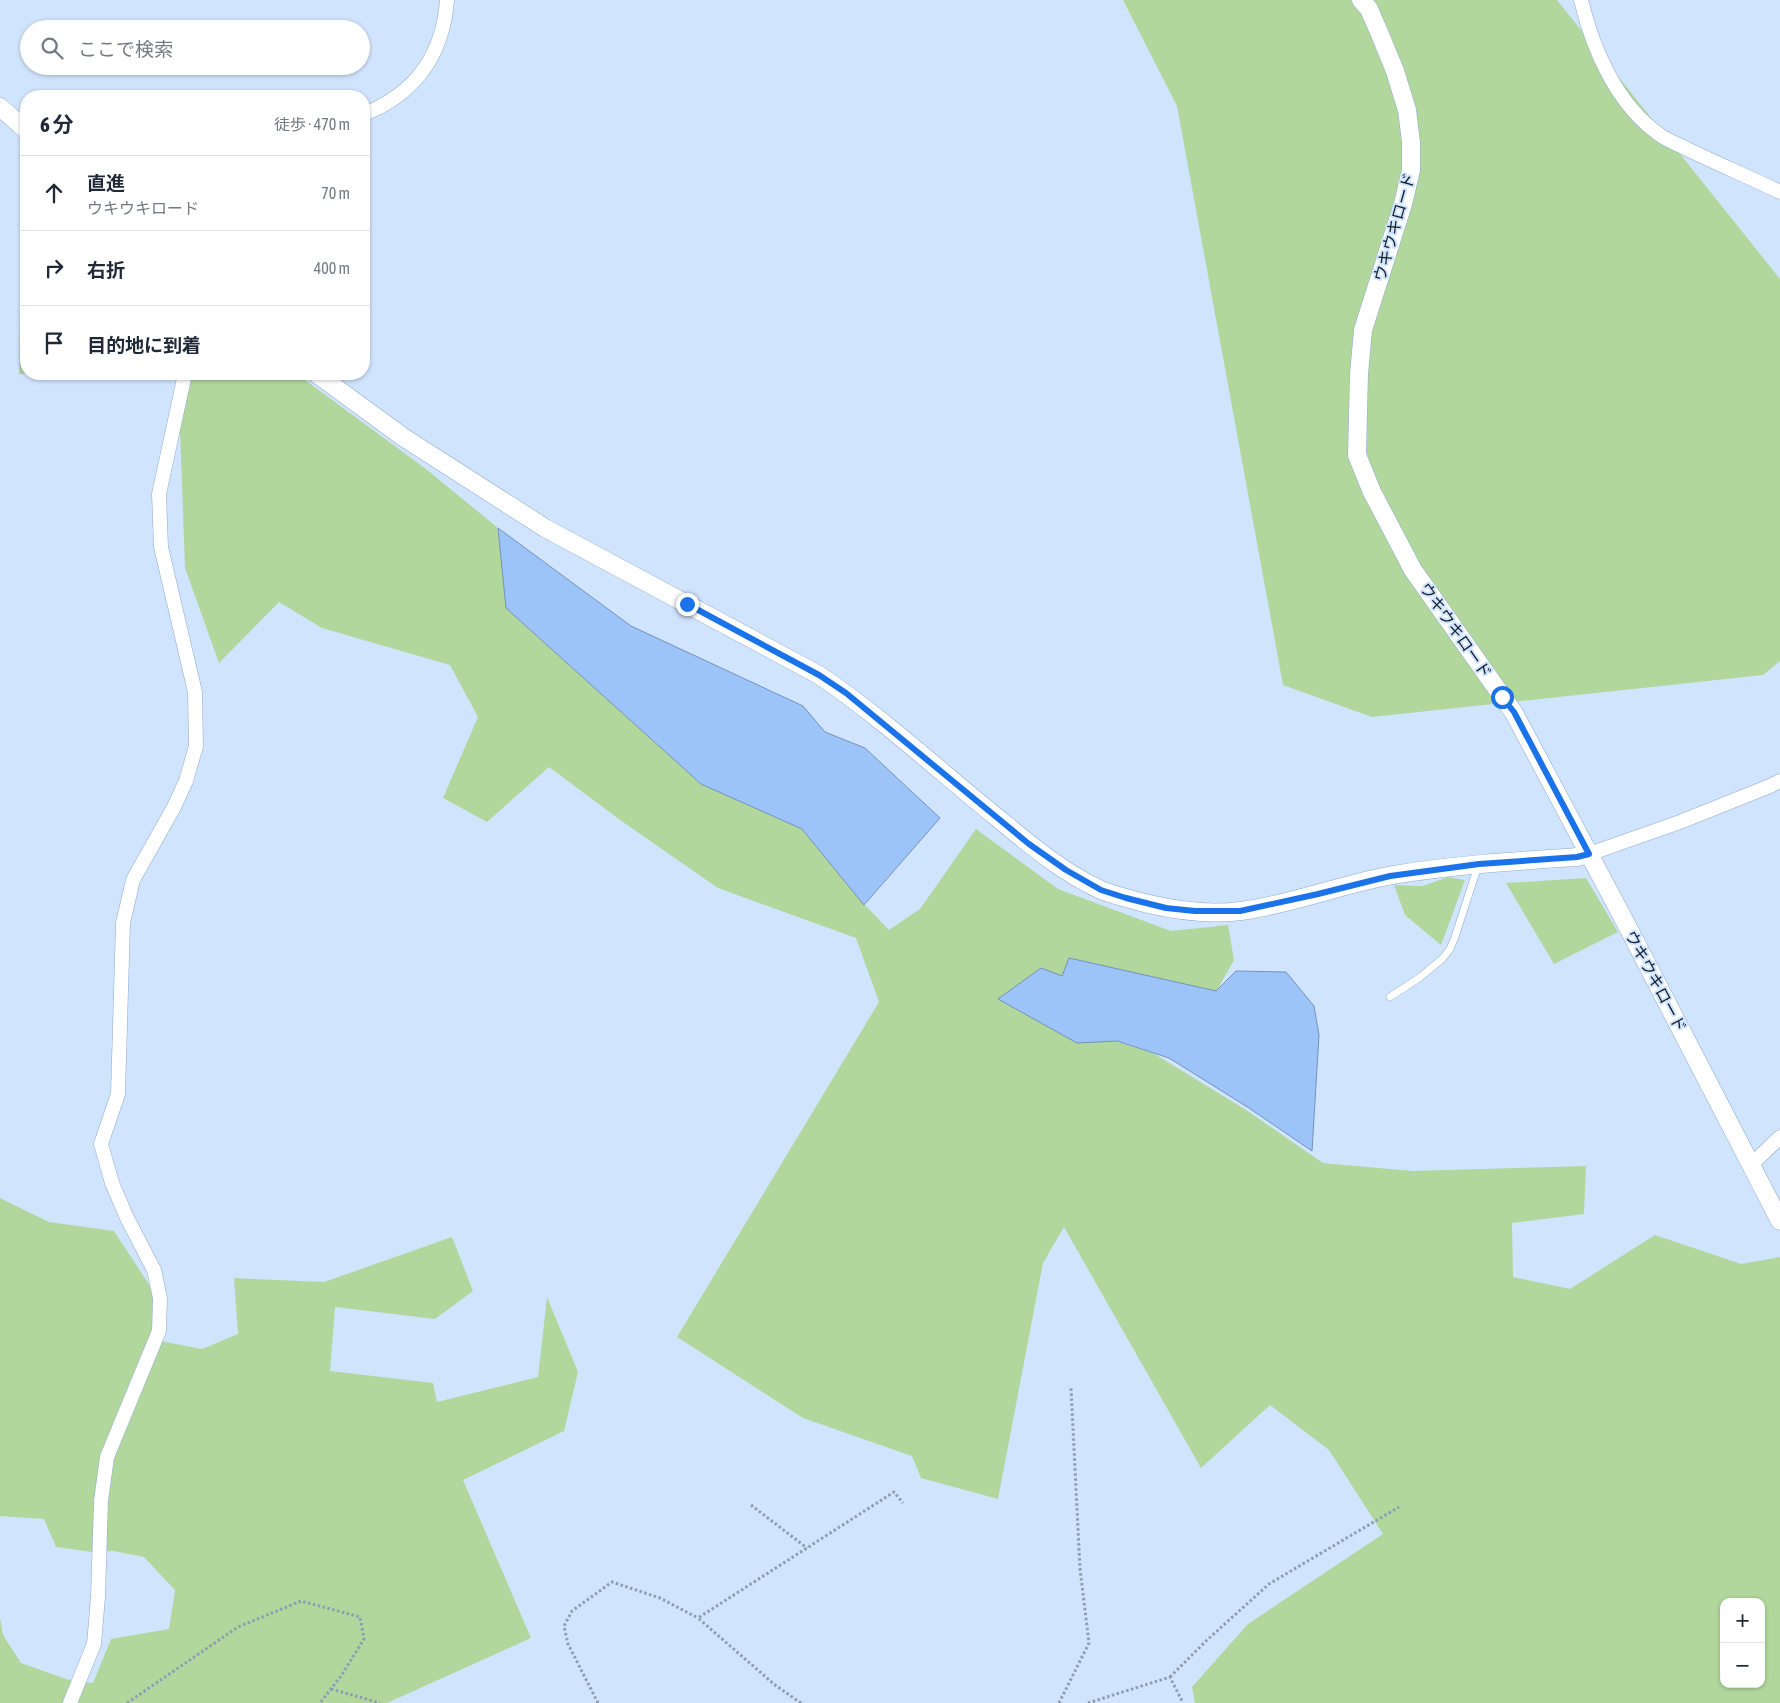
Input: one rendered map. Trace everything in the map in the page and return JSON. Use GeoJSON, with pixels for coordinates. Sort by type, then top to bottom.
{"type":"FeatureCollection","features":[{"type":"Feature","properties":{"kind":"street"},"geometry":{"type":"LineString","coordinates":[[370,112],[404,92],[424,71],[435,52],[447,0]]}},
{"type":"Feature","properties":{"kind":"street","name":"ウキウキロード"},"geometry":{"type":"LineString","coordinates":[[1361,0],[1369,9],[1379,32],[1408,110],[1412,170],[1363,330],[1359,374],[1357,456],[1372,492],[1413,570],[1514,712],[1780,1221]]}},
{"type":"Feature","properties":{"kind":"street"},"geometry":{"type":"LineString","coordinates":[[1581,0],[1601,59],[1625,102],[1646,124],[1662,136],[1780,192]]}},
{"type":"Feature","properties":{"kind":"street"},"geometry":{"type":"LineString","coordinates":[[0,107],[20,125]]}},
{"type":"Feature","properties":{"kind":"street"},"geometry":{"type":"LineString","coordinates":[[70,1703],[94,1644],[98,1596],[101,1501],[107,1457],[159,1331],[160,1298],[154,1270],[127,1218],[112,1183],[101,1144],[118,1094],[124,923],[133,880],[174,807],[186,781],[196,746],[195,692],[161,548],[159,494],[184,380]]}},
{"type":"Feature","properties":{"kind":"street"},"geometry":{"type":"LineString","coordinates":[[326,380],[403,437],[546,528],[819,675],[875,716],[1029,844],[1066,870],[1101,890],[1126,898],[1166,908],[1195,911],[1240,911],[1390,876],[1479,864],[1577,857],[1680,822],[1780,781]]}},
{"type":"Feature","properties":{"kind":"street"},"geometry":{"type":"LineString","coordinates":[[1751,1165],[1780,1137]]}},
{"type":"Feature","properties":{"kind":"lane"},"geometry":{"type":"LineString","coordinates":[[1390,997],[1419,978],[1450,949],[1456,937],[1465,903],[1479,864]]}},
{"type":"Feature","properties":{"kind":"path"},"geometry":{"type":"LineString","coordinates":[[1059,1703],[1089,1643],[1080,1569],[1071,1388]]}},
{"type":"Feature","properties":{"kind":"path"},"geometry":{"type":"LineString","coordinates":[[698,1618],[894,1492],[902,1503]]}},
{"type":"Feature","properties":{"kind":"path"},"geometry":{"type":"LineString","coordinates":[[751,1505],[807,1548]]}},
{"type":"Feature","properties":{"kind":"path"},"geometry":{"type":"LineString","coordinates":[[1088,1703],[1170,1677],[1206,1641],[1269,1584],[1399,1507]]}},
{"type":"Feature","properties":{"kind":"path"},"geometry":{"type":"LineString","coordinates":[[598,1703],[568,1644],[564,1626],[572,1611],[612,1582],[660,1598],[698,1618],[775,1685],[800,1703]]}},
{"type":"Feature","properties":{"kind":"path"},"geometry":{"type":"LineString","coordinates":[[127,1703],[238,1627],[301,1601],[360,1617],[364,1639],[341,1676],[320,1703]]}},
{"type":"Feature","properties":{"kind":"path"},"geometry":{"type":"LineString","coordinates":[[1170,1677],[1183,1703]]}},
{"type":"Feature","properties":{"kind":"path"},"geometry":{"type":"LineString","coordinates":[[331,1689],[380,1703]]}},
{"type":"Feature","properties":{"kind":"green space"},"geometry":{"type":"Polygon","coordinates":[[[1123,0],[1557,0],[1780,279],[1780,661],[1763,675],[1372,717],[1283,685],[1177,106],[1123,0]]]}},
{"type":"Feature","properties":{"kind":"green space"},"geometry":{"type":"Polygon","coordinates":[[[20,308],[20,374],[19,374],[20,308]]]}},
{"type":"Feature","properties":{"kind":"green space"},"geometry":{"type":"Polygon","coordinates":[[[178,380],[305,380],[426,469],[498,528],[506,608],[701,784],[802,829],[864,904],[889,930],[920,909],[976,829],[1058,889],[1171,931],[1228,925],[1234,960],[1216,992],[1070,958],[1105,1038],[1153,1053],[1246,1110],[1323,1163],[1412,1171],[1586,1166],[1584,1214],[1512,1223],[1513,1277],[1570,1289],[1655,1235],[1741,1264],[1780,1257],[1780,1703],[1195,1703],[1192,1687],[1248,1624],[1383,1534],[1329,1450],[1270,1405],[1201,1468],[1064,1227],[1043,1263],[998,1499],[921,1478],[912,1456],[803,1418],[677,1337],[879,1002],[856,938],[718,888],[623,822],[549,767],[487,822],[443,798],[478,717],[450,665],[322,628],[279,602],[219,663],[185,568],[178,380]]]}},
{"type":"Feature","properties":{"kind":"green space"},"geometry":{"type":"Polygon","coordinates":[[[1448,877],[1465,880],[1441,945],[1405,915],[1394,885],[1423,886],[1448,877]]]}},
{"type":"Feature","properties":{"kind":"green space"},"geometry":{"type":"Polygon","coordinates":[[[1586,878],[1618,932],[1554,964],[1506,883],[1586,878]]]}},
{"type":"Feature","properties":{"kind":"green space"},"geometry":{"type":"Polygon","coordinates":[[[0,1198],[49,1222],[114,1231],[152,1289],[154,1312],[152,1334],[165,1342],[202,1349],[238,1334],[234,1278],[324,1282],[452,1237],[473,1291],[435,1319],[335,1307],[330,1371],[433,1383],[437,1402],[538,1377],[547,1297],[578,1372],[564,1431],[463,1480],[531,1638],[387,1703],[0,1703],[0,1618],[3,1635],[21,1663],[69,1680],[93,1683],[111,1639],[169,1629],[175,1590],[144,1557],[113,1551],[93,1552],[56,1547],[44,1519],[0,1516],[0,1198]]]}},
{"type":"Feature","properties":{"kind":"water"},"geometry":{"type":"Polygon","coordinates":[[[498,528],[631,626],[803,706],[825,732],[865,748],[940,818],[864,905],[802,829],[701,784],[506,608],[498,528]]]}},
{"type":"Feature","properties":{"kind":"water"},"geometry":{"type":"Polygon","coordinates":[[[1069,958],[1216,991],[1236,971],[1286,972],[1314,1006],[1319,1035],[1312,1151],[1249,1108],[1169,1058],[1117,1041],[1077,1043],[998,999],[1041,968],[1062,976],[1069,958]]]}},
{"type":"Feature","properties":{"kind":"route"},"geometry":{"type":"LineString","coordinates":[[687,604],[819,675],[846,693],[1029,844],[1066,870],[1101,890],[1166,908],[1219,912],[1240,911],[1390,876],[1438,868],[1577,857],[1589,854],[1514,712],[1502,697]]}}]}
